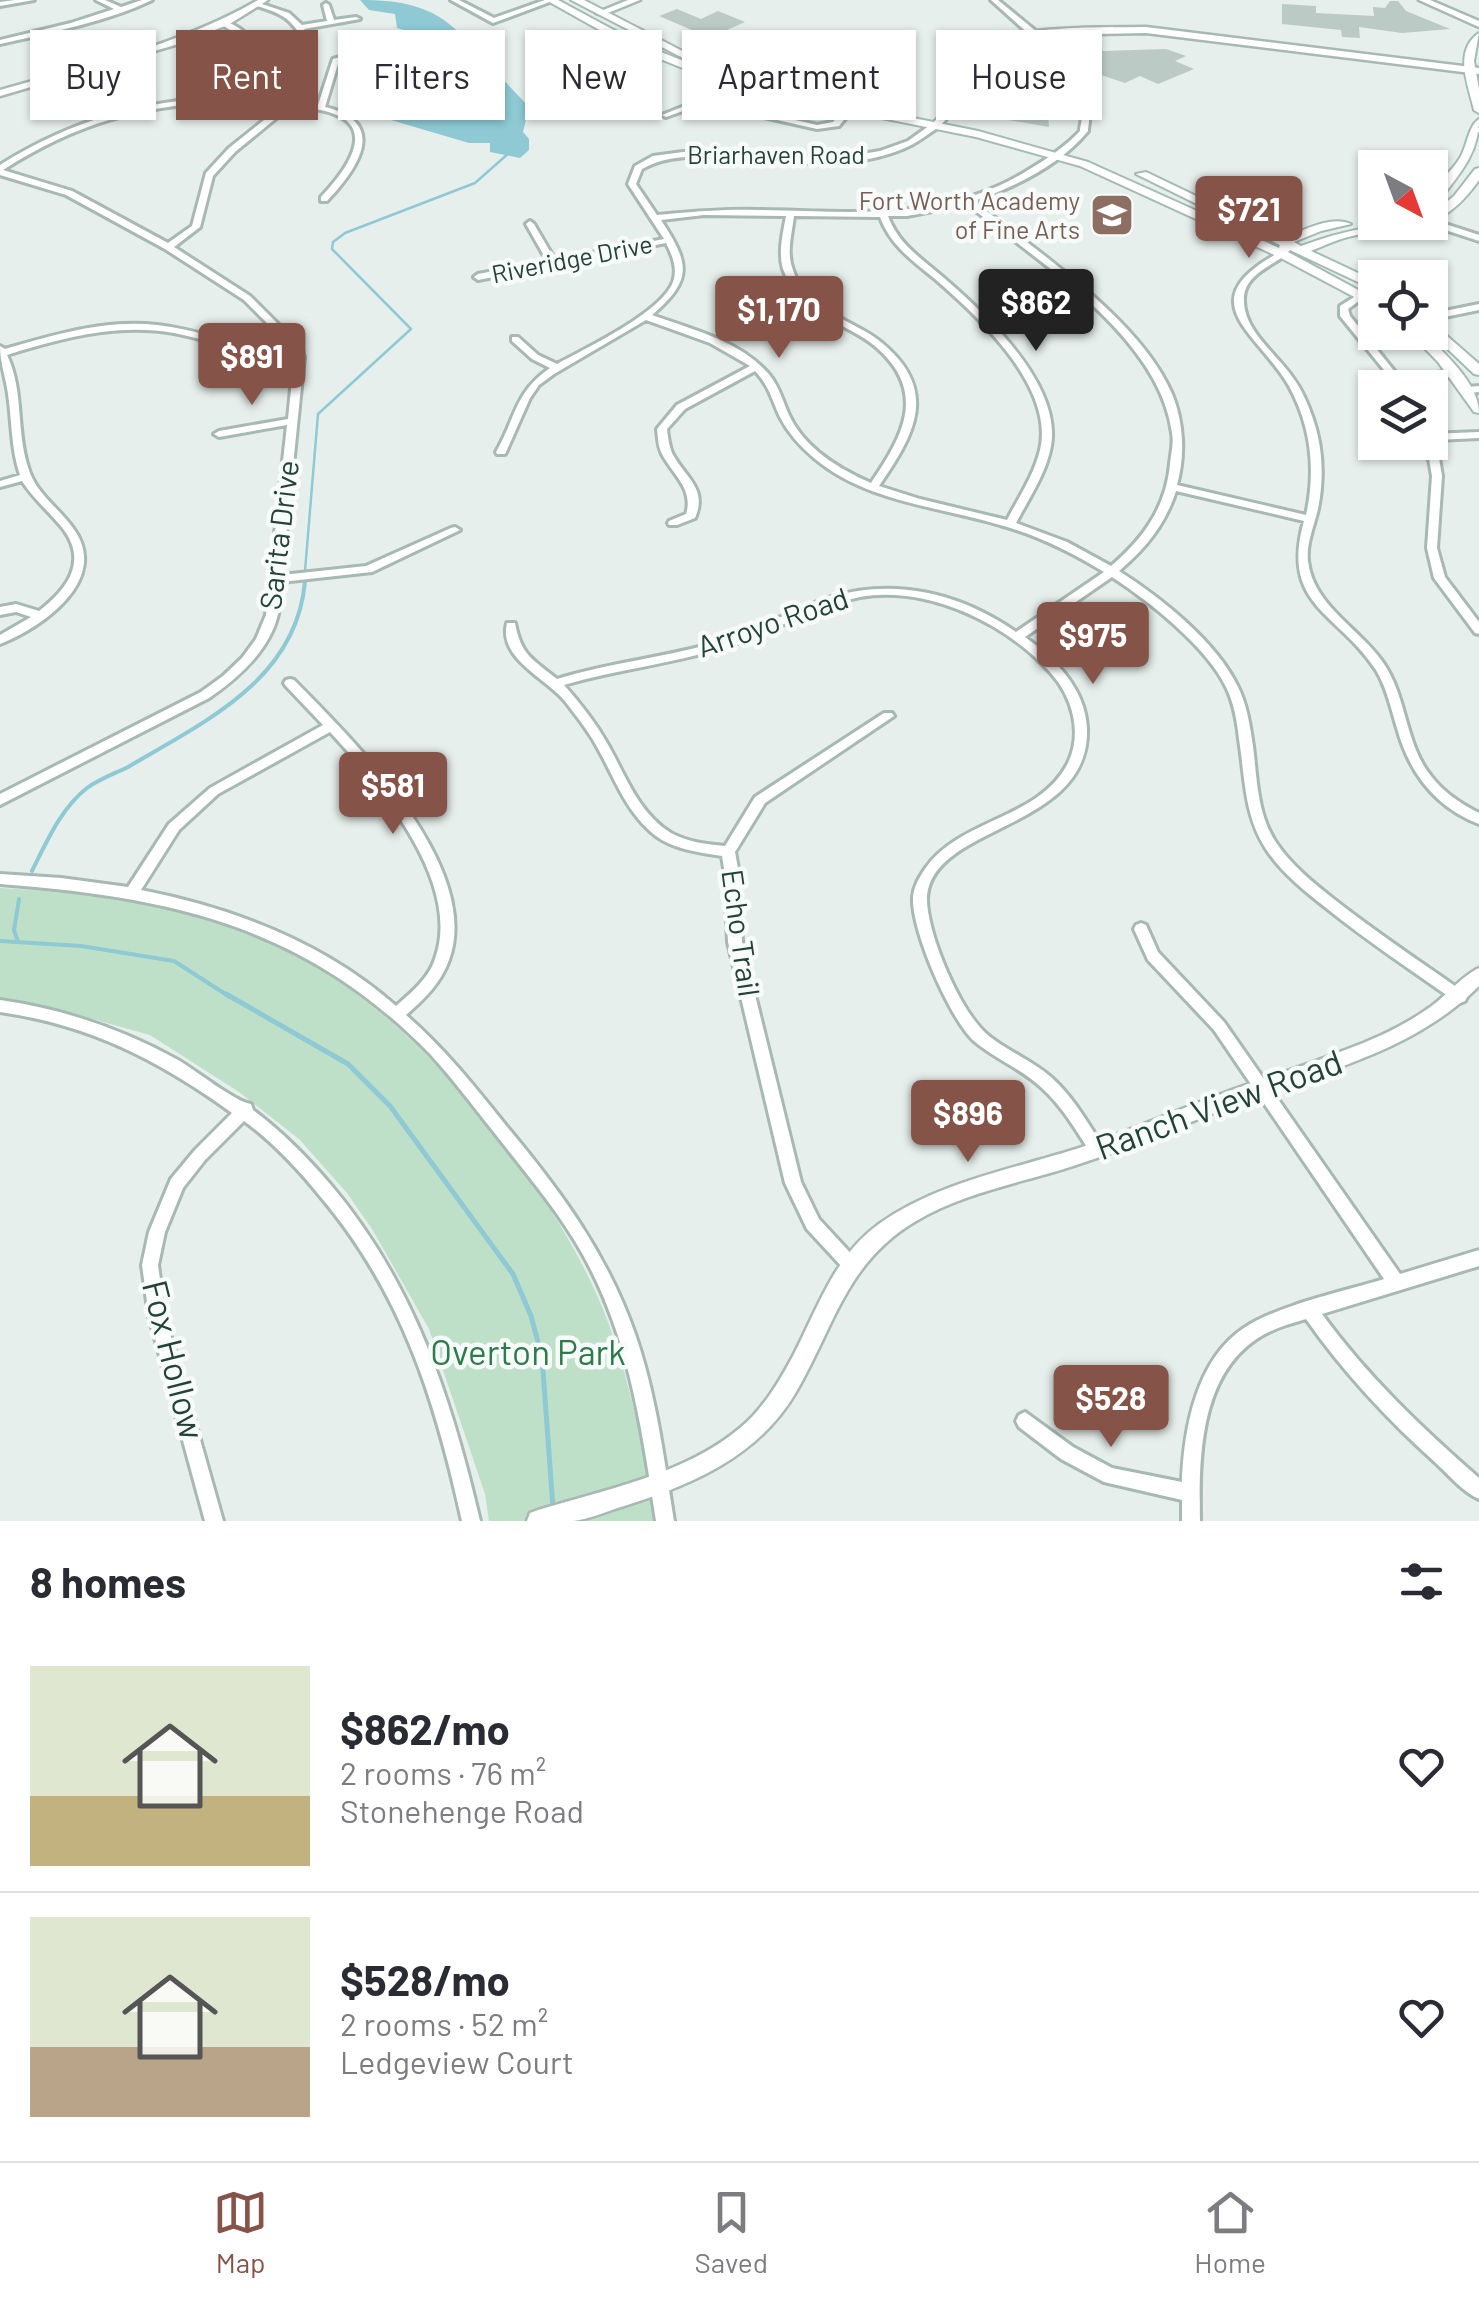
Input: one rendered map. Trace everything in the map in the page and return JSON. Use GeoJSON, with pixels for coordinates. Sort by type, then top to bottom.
{"type":"FeatureCollection","features":[{"type":"Feature","properties":{"kind":"main road"},"geometry":{"type":"LineString","coordinates":[[551,0],[632,44],[682,64]]}},
{"type":"Feature","properties":{"kind":"main road"},"geometry":{"type":"LineString","coordinates":[[576,0],[682,53]]}},
{"type":"Feature","properties":{"kind":"main road"},"geometry":{"type":"LineString","coordinates":[[1479,36],[1469,49],[1479,110]]}},
{"type":"Feature","properties":{"kind":"main road"},"geometry":{"type":"LineString","coordinates":[[916,116],[1062,151],[1285,248],[1358,293]]}},
{"type":"Feature","properties":{"kind":"main road"},"geometry":{"type":"LineString","coordinates":[[916,118],[940,121]]}},
{"type":"Feature","properties":{"kind":"main road"},"geometry":{"type":"LineString","coordinates":[[1448,183],[1460,169],[1479,122]]}},
{"type":"Feature","properties":{"kind":"main road"},"geometry":{"type":"LineString","coordinates":[[1448,208],[1479,171]]}},
{"type":"Feature","properties":{"kind":"main road"},"geometry":{"type":"LineString","coordinates":[[1285,248],[1318,228],[1358,222]]}},
{"type":"Feature","properties":{"kind":"main road"},"geometry":{"type":"LineString","coordinates":[[1304,250],[1358,232]]}},
{"type":"Feature","properties":{"kind":"main road"},"geometry":{"type":"LineString","coordinates":[[1285,248],[1304,250],[1358,277]]}},
{"type":"Feature","properties":{"kind":"main road"},"geometry":{"type":"LineString","coordinates":[[1448,339],[1479,371]]}},
{"type":"Feature","properties":{"kind":"main road"},"geometry":{"type":"LineString","coordinates":[[1432,350],[1474,390],[1479,409]]}},
{"type":"Feature","properties":{"kind":"street"},"geometry":{"type":"LineString","coordinates":[[0,4],[31,0]]}},
{"type":"Feature","properties":{"kind":"street"},"geometry":{"type":"LineString","coordinates":[[99,0],[122,10]]}},
{"type":"Feature","properties":{"kind":"street"},"geometry":{"type":"LineString","coordinates":[[0,42],[149,0]]}},
{"type":"Feature","properties":{"kind":"street"},"geometry":{"type":"LineString","coordinates":[[454,0],[493,21],[551,0]]}},
{"type":"Feature","properties":{"kind":"street"},"geometry":{"type":"LineString","coordinates":[[520,0],[534,7]]}},
{"type":"Feature","properties":{"kind":"street"},"geometry":{"type":"LineString","coordinates":[[600,13],[636,0]]}},
{"type":"Feature","properties":{"kind":"street"},"geometry":{"type":"LineString","coordinates":[[994,0],[1029,30]]}},
{"type":"Feature","properties":{"kind":"street"},"geometry":{"type":"LineString","coordinates":[[1423,0],[1479,24]]}},
{"type":"Feature","properties":{"kind":"street"},"geometry":{"type":"LineString","coordinates":[[1441,0],[1479,17]]}},
{"type":"Feature","properties":{"kind":"street"},"geometry":{"type":"LineString","coordinates":[[0,93],[172,43],[225,23],[260,2],[289,13],[302,30]]}},
{"type":"Feature","properties":{"kind":"street"},"geometry":{"type":"LineString","coordinates":[[326,5],[332,22]]}},
{"type":"Feature","properties":{"kind":"street"},"geometry":{"type":"LineString","coordinates":[[300,26],[356,19]]}},
{"type":"Feature","properties":{"kind":"street"},"geometry":{"type":"LineString","coordinates":[[225,23],[238,30]]}},
{"type":"Feature","properties":{"kind":"street"},"geometry":{"type":"LineString","coordinates":[[1102,32],[1146,30],[1475,71]]}},
{"type":"Feature","properties":{"kind":"street"},"geometry":{"type":"LineString","coordinates":[[321,108],[337,59]]}},
{"type":"Feature","properties":{"kind":"street"},"geometry":{"type":"LineString","coordinates":[[0,171],[34,146],[86,124],[176,105]]}},
{"type":"Feature","properties":{"kind":"street"},"geometry":{"type":"LineString","coordinates":[[318,107],[352,120],[358,133],[359,154],[346,176],[324,199]]}},
{"type":"Feature","properties":{"kind":"street"},"geometry":{"type":"LineString","coordinates":[[666,115],[682,109]]}},
{"type":"Feature","properties":{"kind":"street"},"geometry":{"type":"LineString","coordinates":[[168,247],[196,228],[209,175],[269,120]]}},
{"type":"Feature","properties":{"kind":"street"},"geometry":{"type":"LineString","coordinates":[[782,120],[818,126],[839,120]]}},
{"type":"Feature","properties":{"kind":"street"},"geometry":{"type":"LineString","coordinates":[[652,218],[704,211],[884,216],[970,202],[1013,186],[1081,135],[1086,120]]}},
{"type":"Feature","properties":{"kind":"street","name":"Briarhaven Road"},"geometry":{"type":"LineString","coordinates":[[501,452],[514,433],[533,386],[645,316],[669,294],[680,270],[632,178],[638,168],[656,158],[694,154],[864,157],[914,144],[940,121]]}},
{"type":"Feature","properties":{"kind":"street"},"geometry":{"type":"LineString","coordinates":[[0,171],[69,193],[168,247],[247,298],[296,347],[299,357],[253,353],[165,329],[73,334],[1,352],[12,389],[25,477],[74,535],[81,553],[72,583],[41,616],[0,640]]}},
{"type":"Feature","properties":{"kind":"street"},"geometry":{"type":"LineString","coordinates":[[970,202],[1071,281],[1159,375],[1178,426],[1178,461],[1165,511],[1153,530],[1109,572],[1018,636]]}},
{"type":"Feature","properties":{"kind":"street"},"geometry":{"type":"LineString","coordinates":[[790,214],[785,253],[789,273],[800,290],[819,307],[878,344],[908,385],[913,405],[910,430],[874,486]]}},
{"type":"Feature","properties":{"kind":"street"},"geometry":{"type":"LineString","coordinates":[[884,216],[894,239],[954,290],[1008,350],[1046,406],[1047,441],[1042,458],[1010,524]]}},
{"type":"Feature","properties":{"kind":"street"},"geometry":{"type":"LineString","coordinates":[[530,224],[553,263]]}},
{"type":"Feature","properties":{"kind":"street"},"geometry":{"type":"LineString","coordinates":[[1448,227],[1479,238]]}},
{"type":"Feature","properties":{"kind":"street","name":"Riveridge Drive"},"geometry":{"type":"LineString","coordinates":[[478,277],[666,240]]}},
{"type":"Feature","properties":{"kind":"street"},"geometry":{"type":"LineString","coordinates":[[1285,248],[1248,278],[1239,302],[1246,324],[1289,378],[1310,422],[1317,472],[1302,562],[1315,594],[1342,628],[1370,654],[1391,685],[1409,750],[1421,774],[1436,790],[1479,820]]}},
{"type":"Feature","properties":{"kind":"street"},"geometry":{"type":"LineString","coordinates":[[1358,297],[1343,308],[1358,332]]}},
{"type":"Feature","properties":{"kind":"street"},"geometry":{"type":"LineString","coordinates":[[1448,315],[1479,306]]}},
{"type":"Feature","properties":{"kind":"street"},"geometry":{"type":"LineString","coordinates":[[645,316],[717,344],[754,367],[773,385],[784,414],[808,446],[834,468],[874,486],[1049,538],[1109,572],[1172,617],[1221,668],[1231,684],[1248,737],[1260,826],[1270,845],[1297,875],[1460,997]]}},
{"type":"Feature","properties":{"kind":"street"},"geometry":{"type":"LineString","coordinates":[[515,339],[535,357],[557,368]]}},
{"type":"Feature","properties":{"kind":"street"},"geometry":{"type":"LineString","coordinates":[[1373,350],[1392,374],[1407,379],[1455,374]]}},
{"type":"Feature","properties":{"kind":"street","name":"Sarita Drive"},"geometry":{"type":"LineString","coordinates":[[0,800],[222,684],[241,667],[264,636],[284,579],[299,357]]}},
{"type":"Feature","properties":{"kind":"street"},"geometry":{"type":"LineString","coordinates":[[673,523],[690,516],[697,502],[695,493],[664,452],[662,429],[681,407],[754,367]]}},
{"type":"Feature","properties":{"kind":"street"},"geometry":{"type":"LineString","coordinates":[[219,434],[292,422]]}},
{"type":"Feature","properties":{"kind":"street"},"geometry":{"type":"LineString","coordinates":[[1479,434],[1430,437],[1438,476],[1432,548],[1440,578],[1479,630]]}},
{"type":"Feature","properties":{"kind":"street"},"geometry":{"type":"LineString","coordinates":[[0,484],[25,477]]}},
{"type":"Feature","properties":{"kind":"street"},"geometry":{"type":"LineString","coordinates":[[1171,488],[1310,520]]}},
{"type":"Feature","properties":{"kind":"street"},"geometry":{"type":"LineString","coordinates":[[284,579],[380,565],[456,530]]}},
{"type":"Feature","properties":{"kind":"street","name":"Arroyo Road"},"geometry":{"type":"LineString","coordinates":[[558,683],[621,664],[706,649],[773,627],[833,600],[874,591],[922,595],[959,604],[1018,636],[1055,669],[1080,708],[1082,728],[1073,766],[1050,793],[943,856],[922,884],[922,919],[967,1024],[978,1038],[1043,1080],[1070,1109],[1097,1150]]}},
{"type":"Feature","properties":{"kind":"street"},"geometry":{"type":"LineString","coordinates":[[0,611],[16,608],[41,616]]}},
{"type":"Feature","properties":{"kind":"street"},"geometry":{"type":"LineString","coordinates":[[512,626],[509,634],[516,650],[558,683],[600,741],[634,808],[660,832],[680,843],[728,852]]}},
{"type":"Feature","properties":{"kind":"street"},"geometry":{"type":"LineString","coordinates":[[290,684],[392,794],[426,854],[446,911],[447,941],[435,975],[396,1014]]}},
{"type":"Feature","properties":{"kind":"street","name":"Echo Trail"},"geometry":{"type":"LineString","coordinates":[[850,1264],[813,1224],[793,1183],[735,942],[730,904],[734,872],[728,852],[760,800],[888,716]]}},
{"type":"Feature","properties":{"kind":"street"},"geometry":{"type":"LineString","coordinates":[[133,890],[174,827],[214,791],[331,726]]}},
{"type":"Feature","properties":{"kind":"street"},"geometry":{"type":"LineString","coordinates":[[0,879],[133,890],[198,906],[288,942],[373,994],[430,1044],[566,1207],[591,1251],[628,1338],[665,1521]]}},
{"type":"Feature","properties":{"kind":"street"},"geometry":{"type":"LineString","coordinates":[[1140,929],[1152,956],[1220,1026],[1396,1283]]}},
{"type":"Feature","properties":{"kind":"street","name":"Ranch View Road"},"geometry":{"type":"LineString","coordinates":[[538,1521],[696,1468],[767,1416],[785,1389],[829,1296],[850,1264],[886,1229],[937,1201],[1097,1150],[1383,1044],[1460,997],[1479,976]]}},
{"type":"Feature","properties":{"kind":"street"},"geometry":{"type":"LineString","coordinates":[[0,1006],[63,1019],[123,1040],[184,1070],[246,1109],[307,1165],[339,1202],[377,1259],[420,1342],[457,1458],[472,1521]]}},
{"type":"Feature","properties":{"kind":"street","name":"Fox Hollow"},"geometry":{"type":"LineString","coordinates":[[214,1521],[157,1316],[150,1265],[157,1232],[177,1184],[246,1109]]}},
{"type":"Feature","properties":{"kind":"street"},"geometry":{"type":"LineString","coordinates":[[1192,1521],[1190,1493],[1200,1402],[1232,1350],[1256,1327],[1479,1258]]}},
{"type":"Feature","properties":{"kind":"street"},"geometry":{"type":"LineString","coordinates":[[1309,1310],[1338,1352],[1382,1402],[1479,1490]]}},
{"type":"Feature","properties":{"kind":"street"},"geometry":{"type":"LineString","coordinates":[[1024,1420],[1067,1454],[1110,1476],[1190,1493]]}},
{"type":"Feature","properties":{"kind":"green space","name":"Overton Park"},"geometry":{"type":"Polygon","coordinates":[[[0,888],[128,901],[191,914],[253,933],[307,960],[362,997],[415,1043],[465,1095],[510,1151],[583,1267],[608,1322],[624,1371],[656,1521],[489,1521],[485,1494],[429,1329],[347,1193],[299,1139],[239,1092],[150,1035],[53,1008],[0,999],[0,888]]]}},
{"type":"Feature","properties":{"kind":"water"},"geometry":{"type":"Polygon","coordinates":[[[360,0],[414,6],[438,16],[456,30],[404,30],[397,28],[395,14],[369,10],[360,0]]]}},
{"type":"Feature","properties":{"kind":"water"},"geometry":{"type":"Polygon","coordinates":[[[505,82],[525,103],[523,132],[529,139],[529,150],[520,158],[490,152],[490,143],[469,143],[391,120],[505,120],[505,82]]]}},
{"type":"Feature","properties":{"kind":"building"},"geometry":{"type":"Polygon","coordinates":[[[1390,1],[1398,1],[1406,11],[1450,29],[1402,33],[1359,27],[1360,38],[1342,37],[1341,30],[1282,24],[1282,4],[1316,6],[1316,13],[1374,16],[1373,7],[1385,8],[1390,1]]]}},
{"type":"Feature","properties":{"kind":"building"},"geometry":{"type":"Polygon","coordinates":[[[677,9],[701,19],[718,11],[745,22],[727,30],[692,30],[659,16],[677,9]]]}},
{"type":"Feature","properties":{"kind":"building"},"geometry":{"type":"Polygon","coordinates":[[[1166,49],[1186,56],[1175,61],[1194,69],[1158,84],[1140,76],[1125,83],[1102,75],[1102,51],[1166,49]]]}},
{"type":"Feature","properties":{"kind":"building"},"geometry":{"type":"Polygon","coordinates":[[[1009,120],[1048,120],[1049,127],[1009,120]]]}},
{"type":"Feature","properties":{"kind":"waterway"},"geometry":{"type":"LineString","coordinates":[[304,583],[318,414],[411,329],[332,249],[333,242],[345,233],[475,183],[509,153]]}},
{"type":"Feature","properties":{"kind":"waterway"},"geometry":{"type":"LineString","coordinates":[[32,871],[62,816],[87,788],[187,733],[242,694],[266,671],[285,646],[298,616],[305,581]]}},
{"type":"Feature","properties":{"kind":"waterway"},"geometry":{"type":"LineString","coordinates":[[18,942],[14,930],[19,899]]}},
{"type":"Feature","properties":{"kind":"waterway"},"geometry":{"type":"LineString","coordinates":[[0,941],[81,946],[174,961],[230,997]]}},
{"type":"Feature","properties":{"kind":"waterway"},"geometry":{"type":"LineString","coordinates":[[226,994],[348,1064],[390,1106],[513,1274],[531,1316],[542,1357],[553,1508]]}},
{"type":"Feature","properties":{"kind":"place","name":"Fort Worth Academy of Fine Arts"},"geometry":{"type":"Point","coordinates":[1112,215]}}]}
